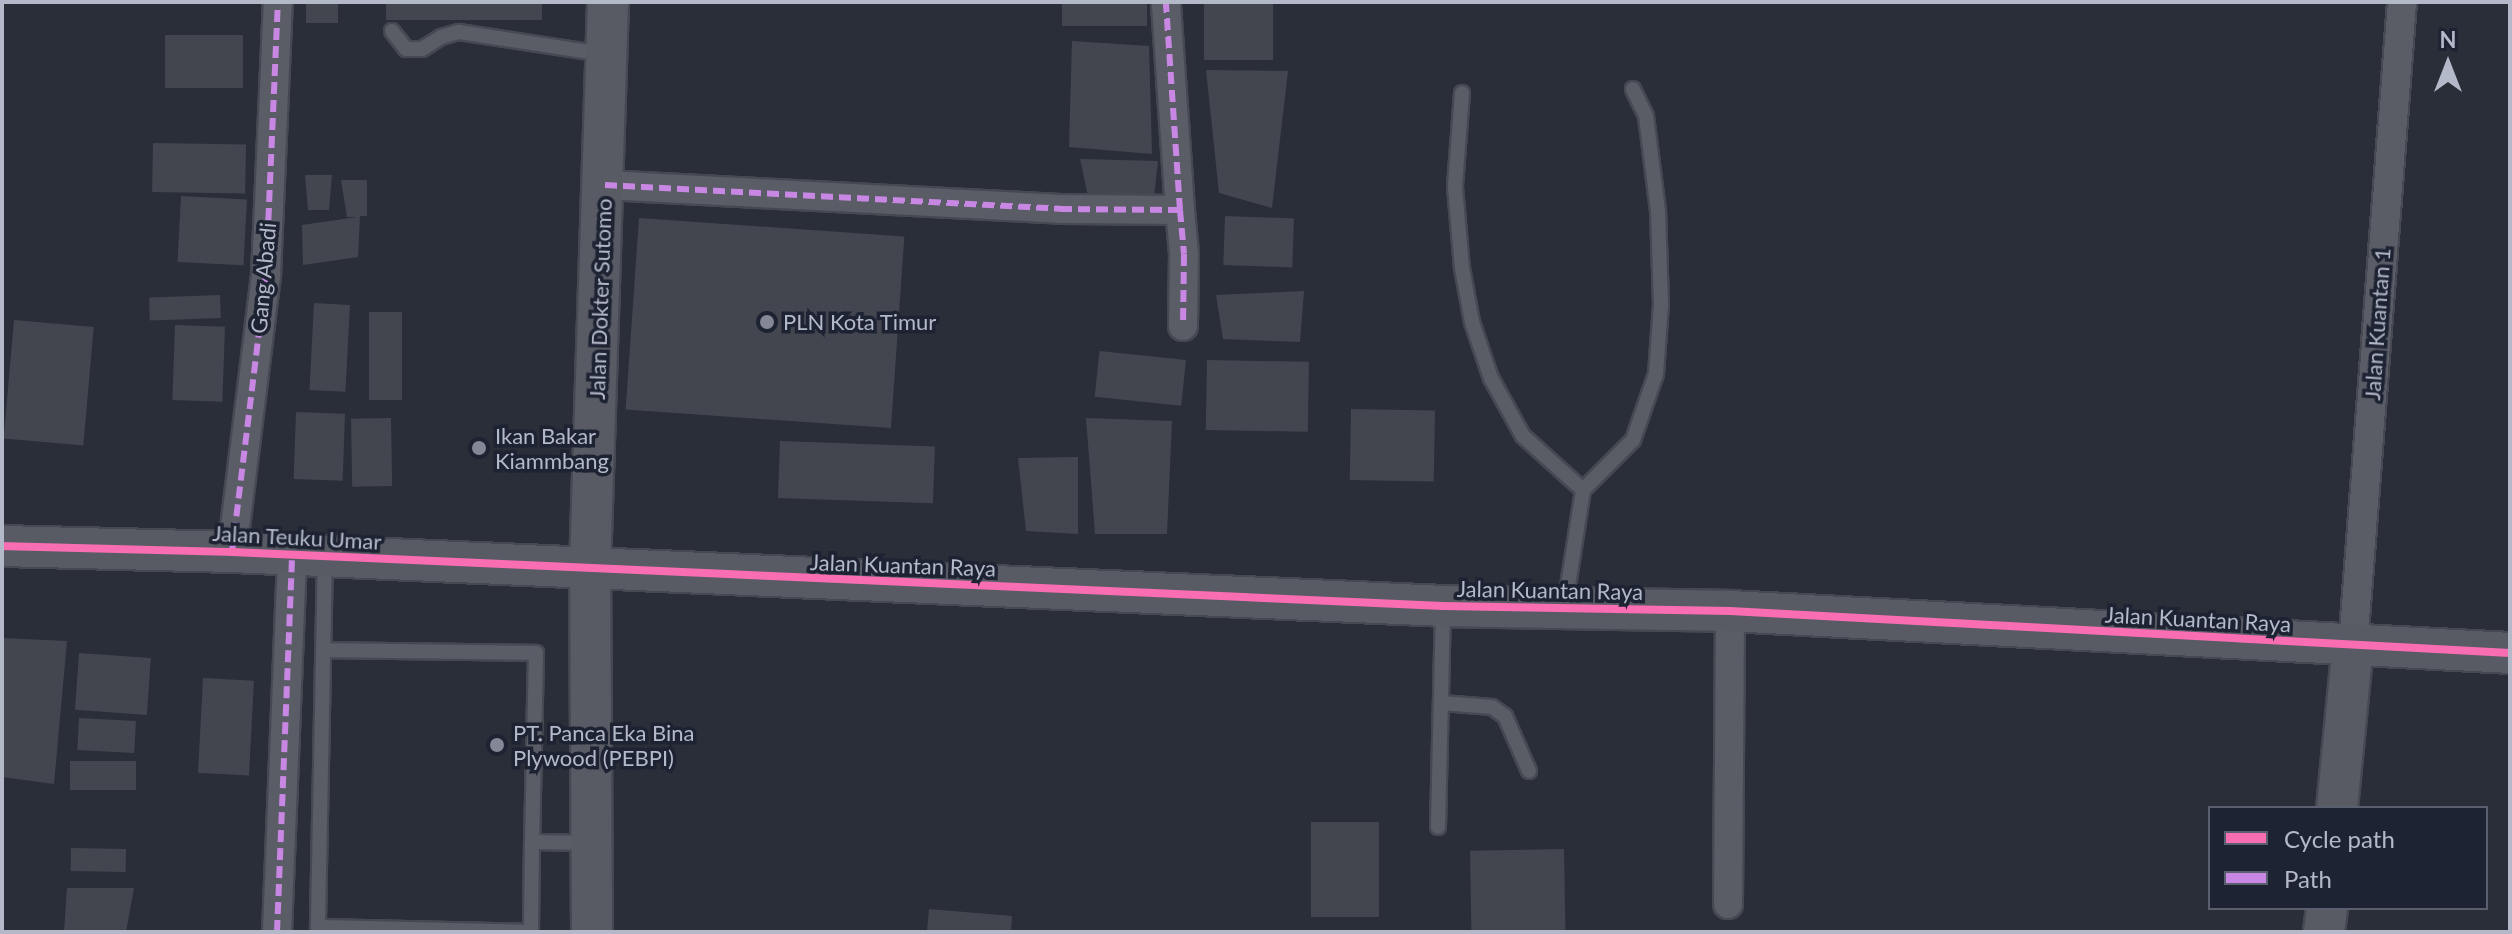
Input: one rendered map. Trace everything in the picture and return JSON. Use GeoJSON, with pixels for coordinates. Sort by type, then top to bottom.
{"type":"FeatureCollection","features":[{"type":"Feature","properties":{"kind":"street","name":"Gang Abadi"},"geometry":{"type":"LineString","coordinates":[[232,552],[266,274],[279,44],[278,2]]}},
{"type":"Feature","properties":{"kind":"street","name":"Jalan Dokter Sutomo"},"geometry":{"type":"LineString","coordinates":[[592,932],[590,569],[605,185],[608,2]]}},
{"type":"Feature","properties":{"kind":"street"},"geometry":{"type":"LineString","coordinates":[[1166,2],[1184,254],[1183,326]]}},
{"type":"Feature","properties":{"kind":"street","name":"Jalan Kuantan 1"},"geometry":{"type":"LineString","coordinates":[[2353,646],[2402,2]]}},
{"type":"Feature","properties":{"kind":"street"},"geometry":{"type":"LineString","coordinates":[[605,185],[1060,209],[1180,210]]}},
{"type":"Feature","properties":{"kind":"street","name":"Jalan Teuku Umar"},"geometry":{"type":"LineString","coordinates":[[2,546],[232,552],[590,569]]}},
{"type":"Feature","properties":{"kind":"street"},"geometry":{"type":"LineString","coordinates":[[277,932],[309,556]]}},
{"type":"Feature","properties":{"kind":"street","name":"Jalan Kuantan Raya"},"geometry":{"type":"LineString","coordinates":[[590,569],[1443,606],[1730,611],[2510,653]]}},
{"type":"Feature","properties":{"kind":"street"},"geometry":{"type":"LineString","coordinates":[[1728,904],[1730,611]]}},
{"type":"Feature","properties":{"kind":"street"},"geometry":{"type":"LineString","coordinates":[[2337,806],[2353,646]]}},
{"type":"Feature","properties":{"kind":"street"},"geometry":{"type":"LineString","coordinates":[[2324,932],[2327,910]]}},
{"type":"Feature","properties":{"kind":"lane"},"geometry":{"type":"LineString","coordinates":[[392,31],[406,49],[422,49],[441,37],[459,32],[607,55]]}},
{"type":"Feature","properties":{"kind":"lane"},"geometry":{"type":"LineString","coordinates":[[1564,609],[1583,490],[1633,440],[1656,374],[1661,305],[1658,211],[1646,116],[1633,89]]}},
{"type":"Feature","properties":{"kind":"lane"},"geometry":{"type":"LineString","coordinates":[[1462,93],[1455,187],[1462,268],[1472,322],[1491,378],[1523,436],[1583,490]]}},
{"type":"Feature","properties":{"kind":"lane"},"geometry":{"type":"LineString","coordinates":[[309,556],[324,650],[318,927],[531,932],[536,653],[324,650]]}},
{"type":"Feature","properties":{"kind":"lane"},"geometry":{"type":"LineString","coordinates":[[1438,827],[1443,606]]}},
{"type":"Feature","properties":{"kind":"lane"},"geometry":{"type":"LineString","coordinates":[[1442,703],[1492,707],[1505,716],[1529,771]]}},
{"type":"Feature","properties":{"kind":"lane"},"geometry":{"type":"LineString","coordinates":[[532,842],[591,843]]}},
{"type":"Feature","properties":{"kind":"building"},"geometry":{"type":"Polygon","coordinates":[[[306,2],[338,2],[338,23],[306,23],[306,2]]]}},
{"type":"Feature","properties":{"kind":"building"},"geometry":{"type":"Polygon","coordinates":[[[386,2],[542,2],[542,20],[386,20],[386,2]]]}},
{"type":"Feature","properties":{"kind":"building"},"geometry":{"type":"Polygon","coordinates":[[[1062,2],[1147,2],[1147,26],[1062,26],[1062,2]]]}},
{"type":"Feature","properties":{"kind":"building"},"geometry":{"type":"Polygon","coordinates":[[[1204,2],[1273,2],[1273,60],[1204,60],[1204,2]]]}},
{"type":"Feature","properties":{"kind":"building"},"geometry":{"type":"Polygon","coordinates":[[[165,35],[243,35],[243,88],[165,88],[165,35]]]}},
{"type":"Feature","properties":{"kind":"building"},"geometry":{"type":"Polygon","coordinates":[[[1072,41],[1149,46],[1152,154],[1069,147],[1072,41]]]}},
{"type":"Feature","properties":{"kind":"building"},"geometry":{"type":"Polygon","coordinates":[[[1206,70],[1288,71],[1272,208],[1219,193],[1206,70]]]}},
{"type":"Feature","properties":{"kind":"building"},"geometry":{"type":"Polygon","coordinates":[[[153,143],[246,145],[245,194],[152,192],[153,143]]]}},
{"type":"Feature","properties":{"kind":"building"},"geometry":{"type":"Polygon","coordinates":[[[1080,159],[1158,161],[1154,196],[1088,196],[1080,159]]]}},
{"type":"Feature","properties":{"kind":"building"},"geometry":{"type":"Polygon","coordinates":[[[305,175],[332,175],[329,210],[308,210],[305,175]]]}},
{"type":"Feature","properties":{"kind":"building"},"geometry":{"type":"Polygon","coordinates":[[[341,180],[367,180],[367,216],[360,216],[358,257],[303,265],[302,225],[357,217],[347,217],[341,180]]]}},
{"type":"Feature","properties":{"kind":"building"},"geometry":{"type":"Polygon","coordinates":[[[181,196],[247,199],[243,265],[178,262],[181,196]]]}},
{"type":"Feature","properties":{"kind":"building"},"geometry":{"type":"Polygon","coordinates":[[[1225,216],[1294,218],[1292,267],[1223,265],[1225,216]]]}},
{"type":"Feature","properties":{"kind":"building","name":"PLN Kota Timur"},"geometry":{"type":"Polygon","coordinates":[[[639,218],[904,237],[891,428],[626,410],[639,218]]]}},
{"type":"Feature","properties":{"kind":"building"},"geometry":{"type":"Polygon","coordinates":[[[1304,291],[1300,342],[1223,339],[1216,295],[1304,291]]]}},
{"type":"Feature","properties":{"kind":"building"},"geometry":{"type":"Polygon","coordinates":[[[220,295],[221,318],[150,320],[149,297],[220,295]]]}},
{"type":"Feature","properties":{"kind":"building"},"geometry":{"type":"Polygon","coordinates":[[[314,303],[350,305],[345,392],[309,390],[314,303]]]}},
{"type":"Feature","properties":{"kind":"building"},"geometry":{"type":"Polygon","coordinates":[[[369,312],[402,312],[402,400],[369,400],[369,312]]]}},
{"type":"Feature","properties":{"kind":"building"},"geometry":{"type":"Polygon","coordinates":[[[14,320],[94,327],[83,446],[4,439],[14,320]]]}},
{"type":"Feature","properties":{"kind":"building"},"geometry":{"type":"Polygon","coordinates":[[[175,325],[225,327],[222,402],[172,400],[175,325]]]}},
{"type":"Feature","properties":{"kind":"building"},"geometry":{"type":"Polygon","coordinates":[[[1099,351],[1186,360],[1181,406],[1095,397],[1099,351]]]}},
{"type":"Feature","properties":{"kind":"building"},"geometry":{"type":"Polygon","coordinates":[[[1207,360],[1309,362],[1308,432],[1206,430],[1207,360]]]}},
{"type":"Feature","properties":{"kind":"building"},"geometry":{"type":"Polygon","coordinates":[[[1351,409],[1435,410],[1434,481],[1350,480],[1351,409]]]}},
{"type":"Feature","properties":{"kind":"building"},"geometry":{"type":"Polygon","coordinates":[[[296,412],[345,414],[343,481],[294,479],[296,412]]]}},
{"type":"Feature","properties":{"kind":"building"},"geometry":{"type":"Polygon","coordinates":[[[391,418],[392,486],[352,487],[351,419],[391,418]]]}},
{"type":"Feature","properties":{"kind":"building"},"geometry":{"type":"Polygon","coordinates":[[[1086,418],[1172,421],[1167,534],[1095,534],[1086,418]]]}},
{"type":"Feature","properties":{"kind":"building"},"geometry":{"type":"Polygon","coordinates":[[[780,441],[935,446],[933,503],[778,498],[780,441]]]}},
{"type":"Feature","properties":{"kind":"building"},"geometry":{"type":"Polygon","coordinates":[[[1078,457],[1078,534],[1026,531],[1018,458],[1078,457]]]}},
{"type":"Feature","properties":{"kind":"building"},"geometry":{"type":"Polygon","coordinates":[[[2,638],[67,641],[54,784],[2,777],[2,638]]]}},
{"type":"Feature","properties":{"kind":"building"},"geometry":{"type":"Polygon","coordinates":[[[79,653],[151,658],[147,715],[75,710],[79,653]]]}},
{"type":"Feature","properties":{"kind":"building"},"geometry":{"type":"Polygon","coordinates":[[[203,678],[254,681],[249,776],[198,773],[203,678]]]}},
{"type":"Feature","properties":{"kind":"building"},"geometry":{"type":"Polygon","coordinates":[[[79,718],[136,721],[134,753],[77,750],[79,718]]]}},
{"type":"Feature","properties":{"kind":"building"},"geometry":{"type":"Polygon","coordinates":[[[70,761],[136,761],[136,790],[70,790],[70,761]]]}},
{"type":"Feature","properties":{"kind":"building"},"geometry":{"type":"Polygon","coordinates":[[[1311,822],[1379,822],[1379,917],[1311,917],[1311,822]]]}},
{"type":"Feature","properties":{"kind":"building"},"geometry":{"type":"Polygon","coordinates":[[[71,848],[126,849],[126,872],[71,871],[71,848]]]}},
{"type":"Feature","properties":{"kind":"building"},"geometry":{"type":"Polygon","coordinates":[[[1564,849],[1565,932],[1471,932],[1470,851],[1564,849]]]}},
{"type":"Feature","properties":{"kind":"building"},"geometry":{"type":"Polygon","coordinates":[[[67,888],[134,888],[126,932],[64,932],[67,888]]]}},
{"type":"Feature","properties":{"kind":"building"},"geometry":{"type":"Polygon","coordinates":[[[929,909],[1012,916],[1011,932],[927,932],[929,909]]]}},
{"type":"Feature","properties":{"kind":"marked path"},"geometry":{"type":"LineString","coordinates":[[232,552],[266,274],[278,2]]}},
{"type":"Feature","properties":{"kind":"marked path"},"geometry":{"type":"LineString","coordinates":[[605,185],[1060,209],[1180,210],[1166,2]]}},
{"type":"Feature","properties":{"kind":"marked path"},"geometry":{"type":"LineString","coordinates":[[1180,210],[1184,254],[1183,326]]}},
{"type":"Feature","properties":{"kind":"marked path"},"geometry":{"type":"LineString","coordinates":[[277,932],[292,555]]}},
{"type":"Feature","properties":{"kind":"cycle path"},"geometry":{"type":"LineString","coordinates":[[2,546],[232,552],[1443,606],[1730,611],[2510,653]]}},
{"type":"Feature","properties":{"kind":"place","name":"PLN Kota Timur"},"geometry":{"type":"Point","coordinates":[767,322]}},
{"type":"Feature","properties":{"kind":"place","name":"Ikan Bakar Kiammbang"},"geometry":{"type":"Point","coordinates":[479,448]}},
{"type":"Feature","properties":{"kind":"place","name":"PT. Panca Eka Bina Plywood (PEBPI)"},"geometry":{"type":"Point","coordinates":[497,745]}}]}
